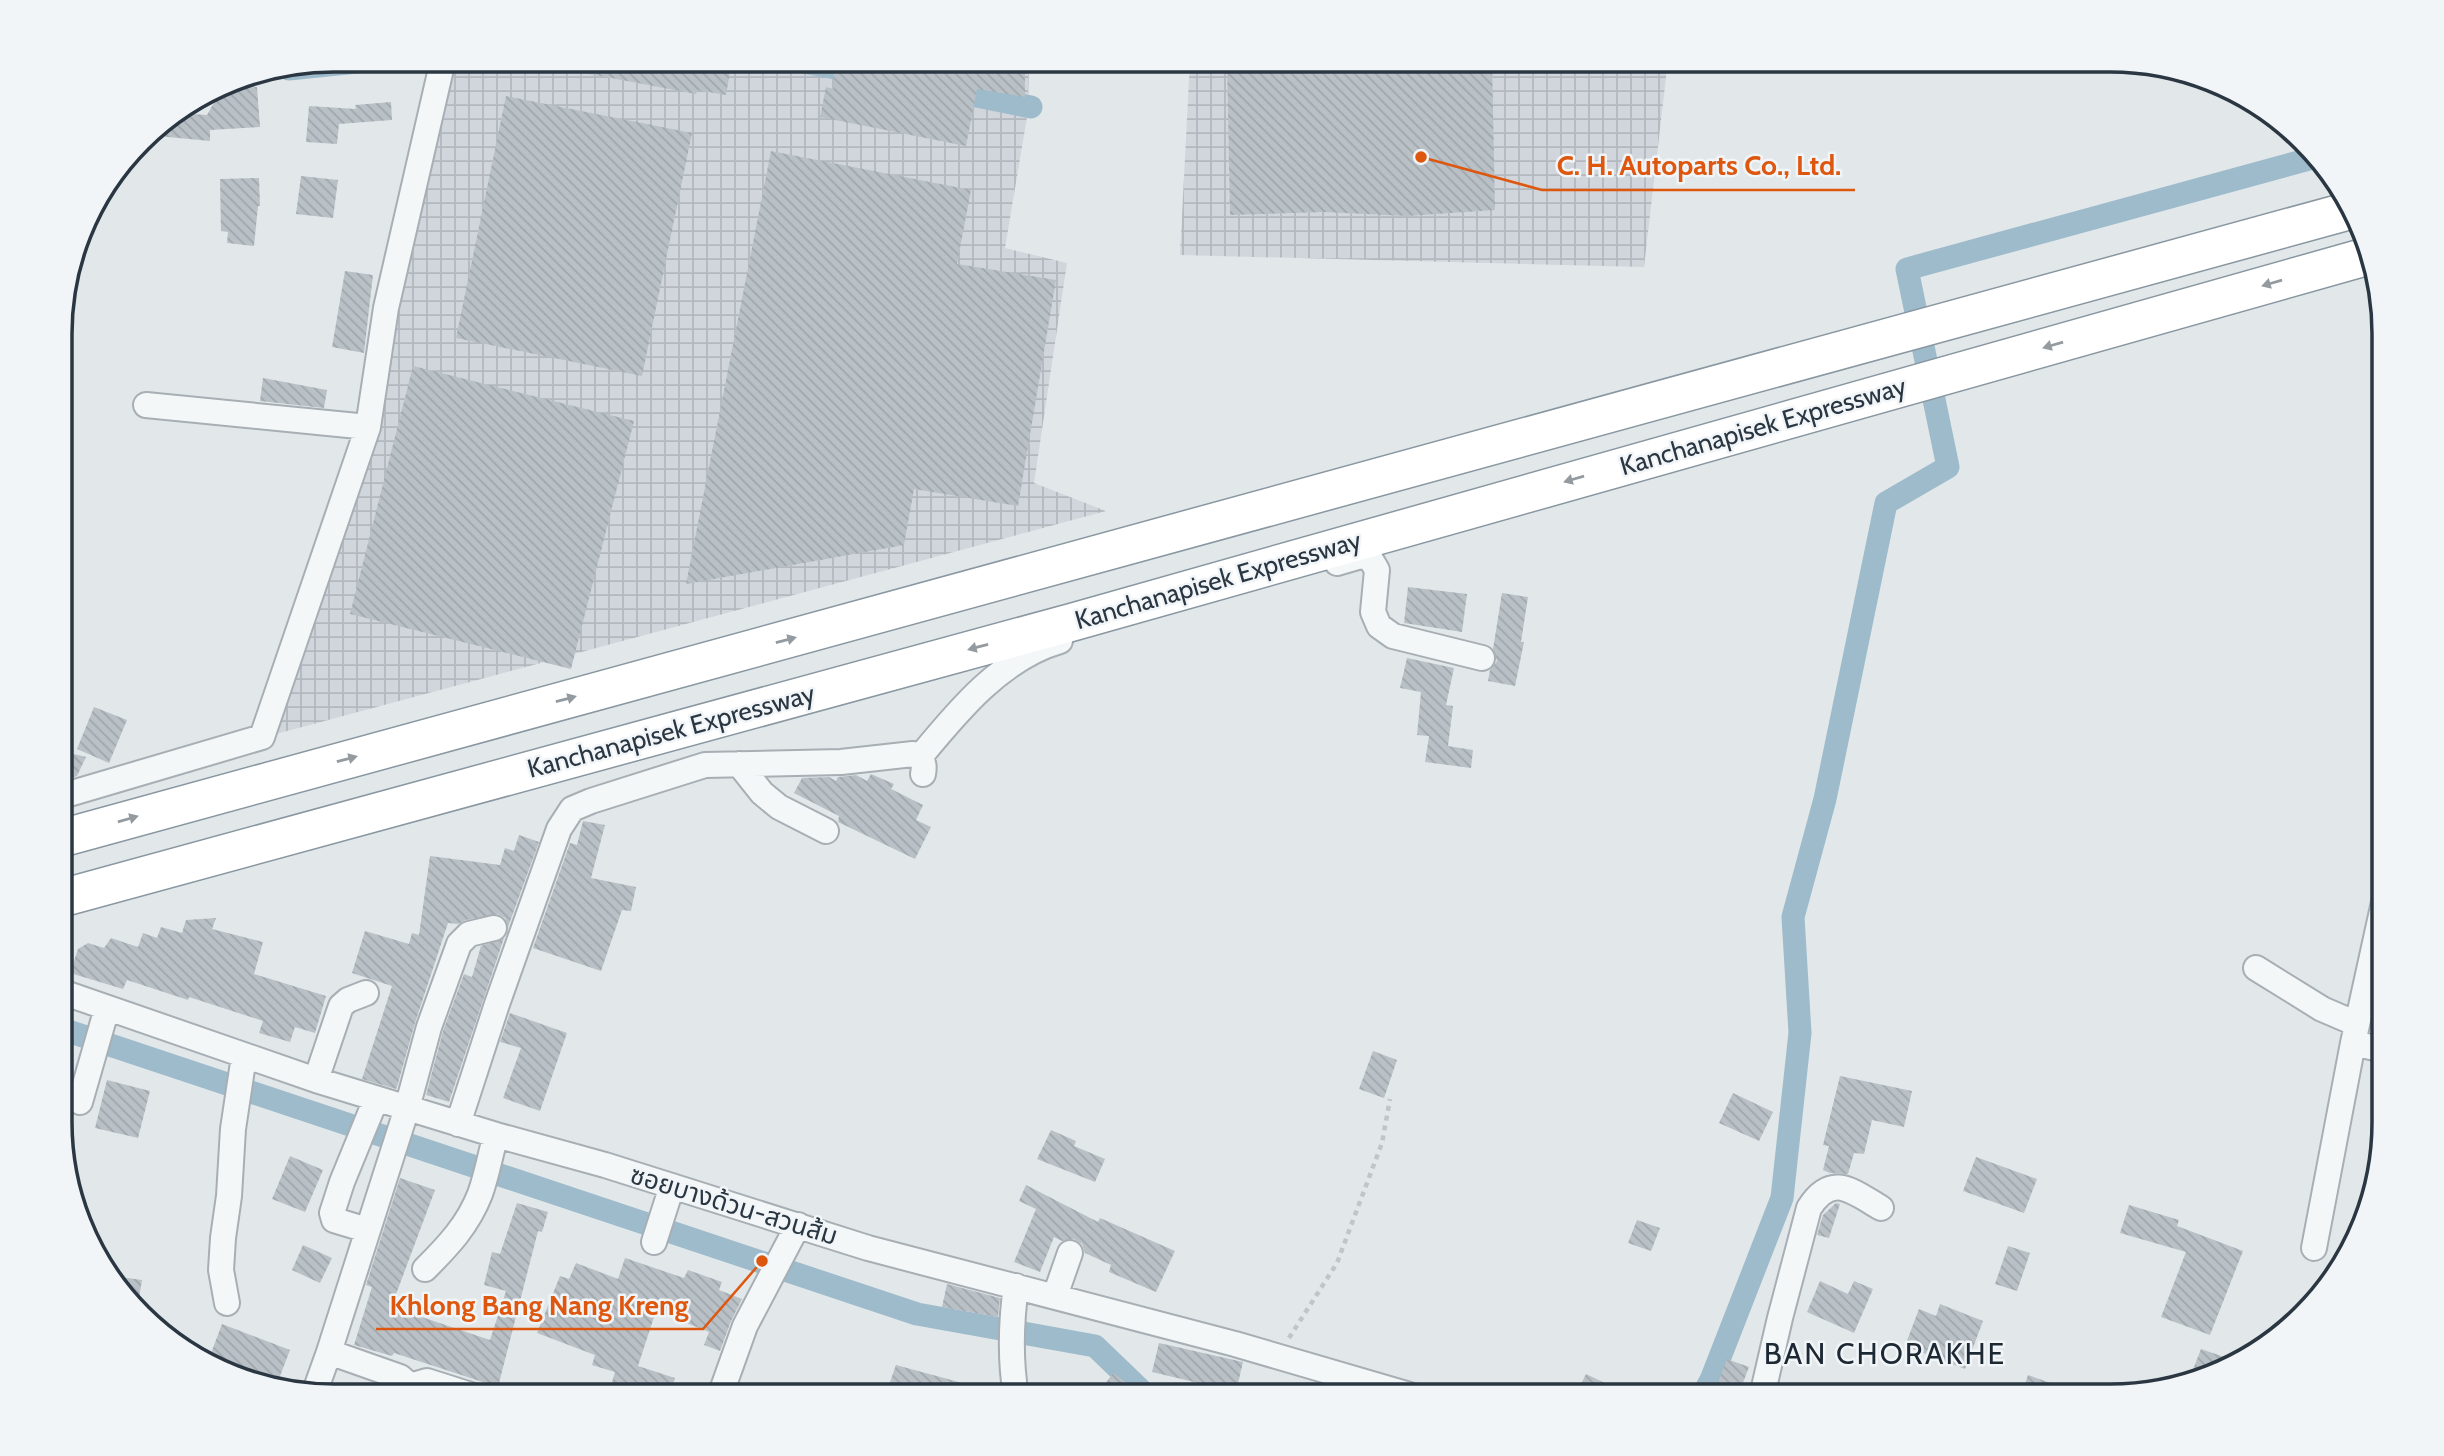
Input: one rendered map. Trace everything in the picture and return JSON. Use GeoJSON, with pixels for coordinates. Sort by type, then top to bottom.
{"type":"FeatureCollection","features":[{"type":"Feature","properties":{"kind":"highway","name":"Kanchanapisek Expressway"},"geometry":{"type":"LineString","coordinates":[[72,835],[2342,213]]}},
{"type":"Feature","properties":{"kind":"highway","name":"Kanchanapisek Expressway"},"geometry":{"type":"LineString","coordinates":[[72,895],[1073,622],[2361,259]]}},
{"type":"Feature","properties":{"kind":"street"},"geometry":{"type":"LineString","coordinates":[[72,793],[262,737],[368,427],[386,308],[440,72]]}},
{"type":"Feature","properties":{"kind":"street"},"geometry":{"type":"LineString","coordinates":[[146,405],[368,427]]}},
{"type":"Feature","properties":{"kind":"street"},"geometry":{"type":"LineString","coordinates":[[458,1124],[496,1004],[559,829],[572,809],[705,765],[841,762],[904,754],[922,765],[980,691],[1002,671],[1050,644],[1361,556],[1370,558],[1377,570],[1373,612],[1379,626],[1393,636],[1482,658]]}},
{"type":"Feature","properties":{"kind":"street"},"geometry":{"type":"LineString","coordinates":[[739,764],[762,793],[779,807],[827,831]]}},
{"type":"Feature","properties":{"kind":"street"},"geometry":{"type":"LineString","coordinates":[[318,1384],[407,1108],[429,1027],[459,944],[469,934],[494,928]]}},
{"type":"Feature","properties":{"kind":"street"},"geometry":{"type":"LineString","coordinates":[[2315,1248],[2372,957]]}},
{"type":"Feature","properties":{"kind":"street"},"geometry":{"type":"LineString","coordinates":[[2256,968],[2372,1043]]}},
{"type":"Feature","properties":{"kind":"street"},"geometry":{"type":"LineString","coordinates":[[316,1080],[341,1006],[366,993]]}},
{"type":"Feature","properties":{"kind":"street","name":"ซอยบางด้วน-สวนส้ม"},"geometry":{"type":"LineString","coordinates":[[72,997],[104,1014],[242,1063],[316,1080],[372,1106],[407,1108],[458,1124],[491,1154],[798,1225],[1015,1291],[1055,1296],[1371,1384]]}},
{"type":"Feature","properties":{"kind":"street"},"geometry":{"type":"LineString","coordinates":[[80,1102],[104,1014]]}},
{"type":"Feature","properties":{"kind":"street"},"geometry":{"type":"LineString","coordinates":[[227,1303],[221,1270],[242,1063]]}},
{"type":"Feature","properties":{"kind":"street"},"geometry":{"type":"LineString","coordinates":[[367,1230],[334,1220],[332,1217],[342,1182],[372,1106]]}},
{"type":"Feature","properties":{"kind":"street"},"geometry":{"type":"LineString","coordinates":[[425,1269],[452,1242],[470,1216],[491,1154]]}},
{"type":"Feature","properties":{"kind":"street"},"geometry":{"type":"LineString","coordinates":[[1765,1384],[1786,1293],[1810,1208],[1817,1196],[1826,1189],[1839,1186],[1881,1208]]}},
{"type":"Feature","properties":{"kind":"street"},"geometry":{"type":"LineString","coordinates":[[655,1238],[669,1194]]}},
{"type":"Feature","properties":{"kind":"street"},"geometry":{"type":"LineString","coordinates":[[724,1384],[745,1326],[798,1225]]}},
{"type":"Feature","properties":{"kind":"street"},"geometry":{"type":"LineString","coordinates":[[1055,1296],[1070,1253]]}},
{"type":"Feature","properties":{"kind":"street"},"geometry":{"type":"LineString","coordinates":[[1014,1384],[1015,1291]]}},
{"type":"Feature","properties":{"kind":"street"},"geometry":{"type":"LineString","coordinates":[[329,1352],[400,1377],[404,1384]]}},
{"type":"Feature","properties":{"kind":"path"},"geometry":{"type":"LineString","coordinates":[[1278,1357],[1337,1263],[1382,1143],[1390,1099]]}},
{"type":"Feature","properties":{"kind":"shaded area"},"geometry":{"type":"Polygon","coordinates":[[[455,72],[1029,72],[1028,111],[1005,248],[1067,263],[1034,483],[1106,511],[276,734],[455,72]]]}},
{"type":"Feature","properties":{"kind":"shaded area"},"geometry":{"type":"Polygon","coordinates":[[[1189,72],[1667,72],[1644,267],[1180,255],[1189,72]]]}},
{"type":"Feature","properties":{"kind":"building"},"geometry":{"type":"Polygon","coordinates":[[[579,72],[730,72],[726,95],[697,90],[696,94],[579,72]]]}},
{"type":"Feature","properties":{"kind":"building"},"geometry":{"type":"Polygon","coordinates":[[[833,72],[1025,72],[1025,97],[977,89],[966,146],[820,117],[826,87],[834,89],[833,72]]]}},
{"type":"Feature","properties":{"kind":"building"},"geometry":{"type":"Polygon","coordinates":[[[1227,72],[1492,72],[1495,210],[1407,216],[1324,212],[1230,215],[1227,72]]]}},
{"type":"Feature","properties":{"kind":"building"},"geometry":{"type":"Polygon","coordinates":[[[257,87],[260,127],[210,130],[210,141],[162,136],[191,114],[207,115],[215,101],[245,88],[257,87]]]}},
{"type":"Feature","properties":{"kind":"building"},"geometry":{"type":"Polygon","coordinates":[[[506,96],[692,133],[642,376],[456,338],[506,96]]]}},
{"type":"Feature","properties":{"kind":"building"},"geometry":{"type":"Polygon","coordinates":[[[391,102],[392,120],[339,124],[337,144],[306,142],[309,106],[356,109],[355,105],[391,102]]]}},
{"type":"Feature","properties":{"kind":"building"},"geometry":{"type":"Polygon","coordinates":[[[771,151],[971,190],[957,264],[1056,280],[1018,506],[914,489],[904,545],[686,584],[771,151]]]}},
{"type":"Feature","properties":{"kind":"building"},"geometry":{"type":"Polygon","coordinates":[[[301,176],[338,180],[333,218],[296,214],[301,176]]]}},
{"type":"Feature","properties":{"kind":"building"},"geometry":{"type":"Polygon","coordinates":[[[259,178],[260,206],[254,246],[227,243],[228,232],[221,231],[220,179],[259,178]]]}},
{"type":"Feature","properties":{"kind":"building"},"geometry":{"type":"Polygon","coordinates":[[[345,271],[373,275],[364,353],[332,347],[345,271]]]}},
{"type":"Feature","properties":{"kind":"building"},"geometry":{"type":"Polygon","coordinates":[[[413,366],[634,421],[571,669],[350,614],[413,366]]]}},
{"type":"Feature","properties":{"kind":"building"},"geometry":{"type":"Polygon","coordinates":[[[263,378],[327,390],[324,408],[260,401],[263,378]]]}},
{"type":"Feature","properties":{"kind":"building"},"geometry":{"type":"Polygon","coordinates":[[[1408,587],[1467,594],[1462,632],[1404,623],[1408,587]]]}},
{"type":"Feature","properties":{"kind":"building"},"geometry":{"type":"Polygon","coordinates":[[[1502,593],[1528,597],[1521,642],[1524,642],[1515,686],[1488,681],[1490,670],[1497,661],[1493,649],[1502,593]]]}},
{"type":"Feature","properties":{"kind":"building"},"geometry":{"type":"Polygon","coordinates":[[[1407,658],[1454,668],[1446,705],[1453,706],[1448,746],[1473,750],[1471,768],[1425,762],[1429,736],[1417,735],[1421,692],[1400,688],[1407,658]]]}},
{"type":"Feature","properties":{"kind":"building"},"geometry":{"type":"Polygon","coordinates":[[[94,707],[127,720],[109,763],[77,749],[94,707]]]}},
{"type":"Feature","properties":{"kind":"building"},"geometry":{"type":"Polygon","coordinates":[[[72,754],[86,757],[77,776],[72,778],[72,754]]]}},
{"type":"Feature","properties":{"kind":"building"},"geometry":{"type":"Polygon","coordinates":[[[871,774],[894,784],[891,789],[923,805],[916,820],[931,827],[915,859],[838,822],[839,816],[794,793],[802,778],[829,777],[836,781],[838,777],[856,775],[867,781],[871,774]]]}},
{"type":"Feature","properties":{"kind":"building"},"geometry":{"type":"Polygon","coordinates":[[[583,821],[605,825],[591,878],[636,887],[631,911],[622,910],[601,971],[533,948],[570,843],[577,845],[583,821]]]}},
{"type":"Feature","properties":{"kind":"building"},"geometry":{"type":"Polygon","coordinates":[[[519,835],[539,842],[508,927],[505,918],[498,914],[458,924],[448,923],[396,1089],[362,1079],[392,986],[352,973],[365,931],[409,944],[412,933],[419,935],[430,856],[500,865],[505,848],[514,851],[519,835]]]}},
{"type":"Feature","properties":{"kind":"building"},"geometry":{"type":"Polygon","coordinates":[[[216,918],[212,929],[263,942],[254,974],[326,996],[315,1033],[295,1027],[290,1042],[259,1033],[263,1021],[189,997],[188,1000],[127,980],[123,989],[72,974],[78,949],[88,943],[104,948],[111,938],[138,947],[143,933],[157,938],[161,927],[182,933],[186,920],[216,918]]]}},
{"type":"Feature","properties":{"kind":"building"},"geometry":{"type":"Polygon","coordinates":[[[504,938],[449,1102],[426,1095],[443,1031],[464,974],[472,977],[481,946],[504,938]]]}},
{"type":"Feature","properties":{"kind":"building"},"geometry":{"type":"Polygon","coordinates":[[[510,1013],[567,1033],[540,1111],[503,1098],[521,1048],[500,1042],[510,1013]]]}},
{"type":"Feature","properties":{"kind":"building"},"geometry":{"type":"Polygon","coordinates":[[[1373,1051],[1397,1060],[1384,1098],[1359,1089],[1373,1051]]]}},
{"type":"Feature","properties":{"kind":"building"},"geometry":{"type":"Polygon","coordinates":[[[1840,1076],[1912,1091],[1904,1127],[1872,1120],[1864,1154],[1854,1153],[1848,1174],[1823,1170],[1829,1146],[1823,1145],[1840,1076]]]}},
{"type":"Feature","properties":{"kind":"building"},"geometry":{"type":"Polygon","coordinates":[[[107,1080],[150,1091],[138,1138],[95,1128],[107,1080]]]}},
{"type":"Feature","properties":{"kind":"building"},"geometry":{"type":"Polygon","coordinates":[[[1733,1093],[1773,1112],[1759,1141],[1719,1123],[1733,1093]]]}},
{"type":"Feature","properties":{"kind":"building"},"geometry":{"type":"Polygon","coordinates":[[[1051,1130],[1076,1141],[1074,1146],[1105,1159],[1095,1182],[1037,1159],[1051,1130]]]}},
{"type":"Feature","properties":{"kind":"building"},"geometry":{"type":"Polygon","coordinates":[[[290,1156],[323,1170],[305,1212],[272,1199],[290,1156]]]}},
{"type":"Feature","properties":{"kind":"building"},"geometry":{"type":"Polygon","coordinates":[[[1976,1157],[2037,1179],[2024,1213],[1963,1191],[1976,1157]]]}},
{"type":"Feature","properties":{"kind":"building"},"geometry":{"type":"Polygon","coordinates":[[[400,1178],[435,1190],[392,1305],[490,1340],[506,1291],[484,1285],[492,1252],[500,1254],[517,1203],[548,1212],[542,1232],[538,1231],[499,1384],[489,1384],[394,1353],[392,1356],[354,1345],[372,1287],[366,1285],[400,1178]]]}},
{"type":"Feature","properties":{"kind":"building"},"geometry":{"type":"Polygon","coordinates":[[[1026,1185],[1098,1222],[1100,1218],[1175,1251],[1156,1292],[1109,1272],[1111,1265],[1085,1253],[1082,1244],[1074,1239],[1062,1241],[1054,1237],[1040,1272],[1014,1262],[1036,1209],[1019,1201],[1026,1185]]]}},
{"type":"Feature","properties":{"kind":"building"},"geometry":{"type":"Polygon","coordinates":[[[1836,1203],[1840,1204],[1829,1238],[1817,1235],[1823,1215],[1836,1203]]]}},
{"type":"Feature","properties":{"kind":"building"},"geometry":{"type":"Polygon","coordinates":[[[2129,1205],[2179,1220],[2177,1226],[2243,1251],[2210,1335],[2161,1317],[2186,1252],[2120,1233],[2129,1205]]]}},
{"type":"Feature","properties":{"kind":"building"},"geometry":{"type":"Polygon","coordinates":[[[1637,1220],[1660,1228],[1651,1251],[1628,1243],[1637,1220]]]}},
{"type":"Feature","properties":{"kind":"building"},"geometry":{"type":"Polygon","coordinates":[[[303,1245],[332,1258],[320,1283],[292,1270],[303,1245]]]}},
{"type":"Feature","properties":{"kind":"building"},"geometry":{"type":"Polygon","coordinates":[[[2008,1246],[2030,1253],[2017,1291],[1995,1284],[2008,1246]]]}},
{"type":"Feature","properties":{"kind":"building"},"geometry":{"type":"Polygon","coordinates":[[[625,1258],[684,1278],[688,1270],[722,1282],[719,1290],[742,1299],[720,1351],[704,1345],[709,1332],[656,1311],[638,1366],[675,1378],[673,1384],[612,1384],[615,1372],[592,1365],[595,1355],[537,1333],[560,1276],[569,1279],[576,1263],[618,1279],[625,1258]]]}},
{"type":"Feature","properties":{"kind":"building"},"geometry":{"type":"Polygon","coordinates":[[[123,1277],[142,1280],[139,1297],[123,1277]]]}},
{"type":"Feature","properties":{"kind":"building"},"geometry":{"type":"Polygon","coordinates":[[[1820,1281],[1848,1294],[1854,1281],[1873,1289],[1854,1333],[1807,1312],[1820,1281]]]}},
{"type":"Feature","properties":{"kind":"building"},"geometry":{"type":"Polygon","coordinates":[[[947,1284],[1000,1298],[998,1317],[942,1307],[947,1284]]]}},
{"type":"Feature","properties":{"kind":"building"},"geometry":{"type":"Polygon","coordinates":[[[1940,1304],[1983,1321],[1965,1369],[1905,1346],[1919,1309],[1936,1316],[1940,1304]]]}},
{"type":"Feature","properties":{"kind":"building"},"geometry":{"type":"Polygon","coordinates":[[[222,1324],[290,1350],[279,1378],[250,1370],[211,1353],[222,1324]]]}},
{"type":"Feature","properties":{"kind":"building"},"geometry":{"type":"Polygon","coordinates":[[[1159,1343],[1243,1362],[1238,1384],[1202,1384],[1152,1372],[1159,1343]]]}},
{"type":"Feature","properties":{"kind":"building"},"geometry":{"type":"Polygon","coordinates":[[[2201,1349],[2225,1357],[2210,1364],[2193,1370],[2201,1349]]]}},
{"type":"Feature","properties":{"kind":"building"},"geometry":{"type":"Polygon","coordinates":[[[1727,1359],[1749,1367],[1743,1384],[1718,1384],[1727,1359]]]}},
{"type":"Feature","properties":{"kind":"building"},"geometry":{"type":"Polygon","coordinates":[[[896,1365],[966,1384],[889,1384],[896,1365]]]}},
{"type":"Feature","properties":{"kind":"building"},"geometry":{"type":"Polygon","coordinates":[[[1113,1373],[1128,1384],[1105,1384],[1113,1373]]]}},
{"type":"Feature","properties":{"kind":"building"},"geometry":{"type":"Polygon","coordinates":[[[1586,1374],[1607,1384],[1581,1384],[1586,1374]]]}},
{"type":"Feature","properties":{"kind":"building"},"geometry":{"type":"Polygon","coordinates":[[[2028,1375],[2054,1384],[2025,1384],[2028,1375]]]}},
{"type":"Feature","properties":{"kind":"waterway"},"geometry":{"type":"LineString","coordinates":[[857,72],[862,73]]}},
{"type":"Feature","properties":{"kind":"waterway"},"geometry":{"type":"LineString","coordinates":[[947,90],[1031,107]]}},
{"type":"Feature","properties":{"kind":"waterway"},"geometry":{"type":"LineString","coordinates":[[1709,1384],[1782,1198],[1800,1033],[1793,917],[1825,799],[1886,503],[1948,467],[1907,269],[2306,160]]}},
{"type":"Feature","properties":{"kind":"waterway"},"geometry":{"type":"LineString","coordinates":[[72,1032],[917,1314],[1095,1346],[1135,1384]]}},
{"type":"Feature","properties":{"kind":"place","name":"C. H. Autoparts Co., Ltd."},"geometry":{"type":"Point","coordinates":[1421,157]}},
{"type":"Feature","properties":{"kind":"place","name":"Khlong Bang Nang Kreng"},"geometry":{"type":"Point","coordinates":[762,1261]}},
{"type":"Feature","properties":{"kind":"district","name":"BAN CHORAKHE"},"geometry":{"type":"Point","coordinates":[1885,1353]}}]}
